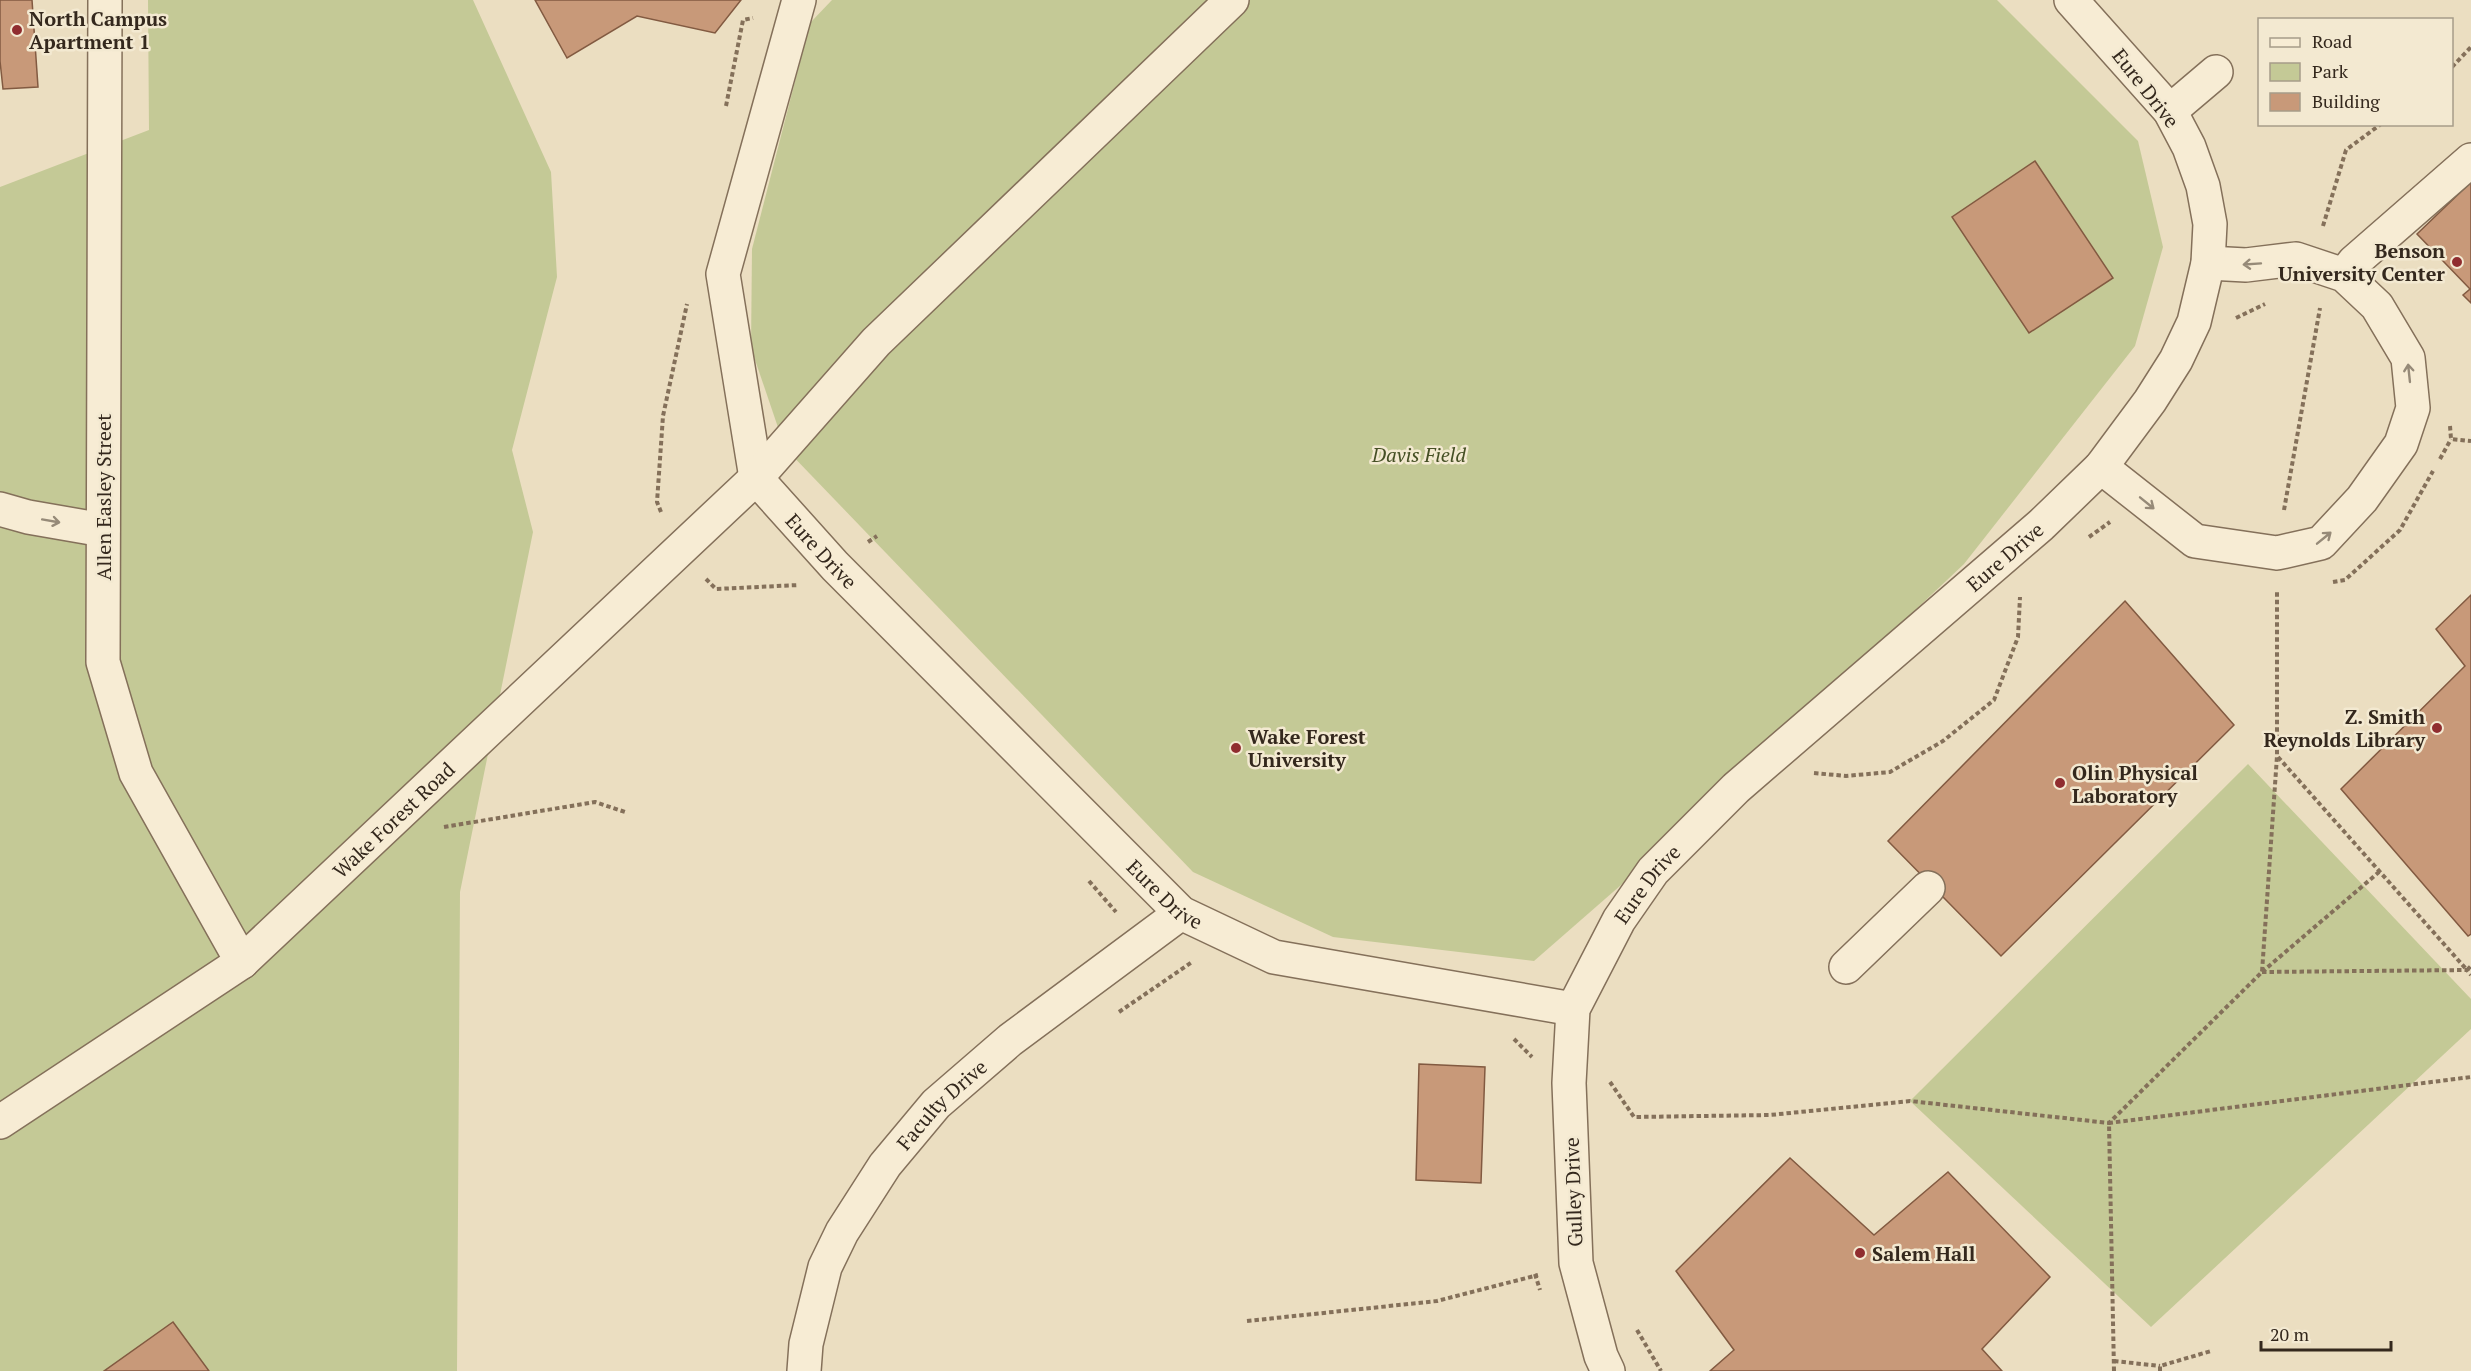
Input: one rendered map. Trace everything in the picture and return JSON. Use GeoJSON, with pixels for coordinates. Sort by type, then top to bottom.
{"type":"FeatureCollection","features":[{"type":"Feature","properties":{"kind":"street","name":"Allen Easley Street"},"geometry":{"type":"LineString","coordinates":[[105,0],[103,662],[135,773],[242,962]]}},
{"type":"Feature","properties":{"kind":"street"},"geometry":{"type":"LineString","coordinates":[[756,478],[723,274],[798,0]]}},
{"type":"Feature","properties":{"kind":"street","name":"Wake Forest Road"},"geometry":{"type":"LineString","coordinates":[[0,1122],[242,962],[756,478],[876,342],[1232,0]]}},
{"type":"Feature","properties":{"kind":"street","name":"Eure Drive"},"geometry":{"type":"LineString","coordinates":[[756,478],[835,566],[1181,913],[1274,957],[1573,1009],[1619,920],[1653,871],[1736,788],[2041,525],[2101,467],[2150,401],[2176,360],[2194,322],[2208,263],[2210,224],[2203,186],[2189,147],[2170,111],[2071,0]]}},
{"type":"Feature","properties":{"kind":"street"},"geometry":{"type":"LineString","coordinates":[[2170,111],[2216,72]]}},
{"type":"Feature","properties":{"kind":"street"},"geometry":{"type":"LineString","coordinates":[[2335,272],[2354,262],[2471,160]]}},
{"type":"Feature","properties":{"kind":"street"},"geometry":{"type":"LineString","coordinates":[[2101,467],[2195,541],[2277,553],[2321,543],[2362,499],[2402,444],[2413,408],[2408,358],[2377,306],[2335,272],[2296,259],[2246,265],[2208,263]]}},
{"type":"Feature","properties":{"kind":"street"},"geometry":{"type":"LineString","coordinates":[[0,509],[28,517],[103,530]]}},
{"type":"Feature","properties":{"kind":"street"},"geometry":{"type":"LineString","coordinates":[[1846,967],[1928,888]]}},
{"type":"Feature","properties":{"kind":"street","name":"Faculty Drive"},"geometry":{"type":"LineString","coordinates":[[804,1371],[806,1344],[825,1267],[842,1232],[892,1156],[936,1104],[1010,1040],[1181,913]]}},
{"type":"Feature","properties":{"kind":"street","name":"Gulley Drive"},"geometry":{"type":"LineString","coordinates":[[1573,1009],[1569,1083],[1576,1263],[1601,1356],[1608,1371]]}},
{"type":"Feature","properties":{"kind":"path"},"geometry":{"type":"LineString","coordinates":[[2453,65],[2471,47]]}},
{"type":"Feature","properties":{"kind":"path"},"geometry":{"type":"LineString","coordinates":[[2323,226],[2346,150],[2378,126]]}},
{"type":"Feature","properties":{"kind":"path"},"geometry":{"type":"LineString","coordinates":[[2262,972],[2277,756],[2277,553],[2335,272]]}},
{"type":"Feature","properties":{"kind":"path"},"geometry":{"type":"LineString","coordinates":[[2449,416],[2451,439],[2471,441]]}},
{"type":"Feature","properties":{"kind":"path"},"geometry":{"type":"LineString","coordinates":[[2085,540],[2112,520]]}},
{"type":"Feature","properties":{"kind":"path"},"geometry":{"type":"LineString","coordinates":[[1811,772],[1846,776],[1890,772],[1943,741],[1994,700],[2018,637],[2021,587]]}},
{"type":"Feature","properties":{"kind":"path"},"geometry":{"type":"LineString","coordinates":[[2266,591],[2277,593]]}},
{"type":"Feature","properties":{"kind":"path"},"geometry":{"type":"LineString","coordinates":[[2277,756],[2471,975]]}},
{"type":"Feature","properties":{"kind":"path"},"geometry":{"type":"LineString","coordinates":[[400,813],[443,827],[595,802],[625,812]]}},
{"type":"Feature","properties":{"kind":"path"},"geometry":{"type":"LineString","coordinates":[[2114,1371],[2109,1123],[2262,972],[2379,872]]}},
{"type":"Feature","properties":{"kind":"path"},"geometry":{"type":"LineString","coordinates":[[1111,1017],[1199,957]]}},
{"type":"Feature","properties":{"kind":"path"},"geometry":{"type":"LineString","coordinates":[[2262,972],[2467,970],[2471,966]]}},
{"type":"Feature","properties":{"kind":"path"},"geometry":{"type":"LineString","coordinates":[[1510,1035],[1536,1062],[1591,1054],[1635,1117],[1770,1116],[1910,1101],[2109,1123],[2471,1077]]}},
{"type":"Feature","properties":{"kind":"path"},"geometry":{"type":"LineString","coordinates":[[1247,1321],[1437,1301],[1576,1263]]}},
{"type":"Feature","properties":{"kind":"path"},"geometry":{"type":"LineString","coordinates":[[2114,1360],[2160,1368],[2211,1351]]}},
{"type":"Feature","properties":{"kind":"green space"},"geometry":{"type":"Polygon","coordinates":[[[148,0],[473,0],[551,172],[557,277],[512,450],[533,532],[460,892],[457,1371],[0,1371],[0,187],[149,130],[148,0]]]}},
{"type":"Feature","properties":{"kind":"green space","name":"Davis Field"},"geometry":{"type":"Polygon","coordinates":[[[832,0],[1997,0],[2138,141],[2163,247],[2135,346],[1964,564],[1660,851],[1534,961],[1333,937],[1193,872],[785,448],[751,348],[752,249],[810,23],[832,0]]]}},
{"type":"Feature","properties":{"kind":"green space"},"geometry":{"type":"Polygon","coordinates":[[[2248,764],[2471,999],[2471,1029],[2151,1327],[1910,1101],[2248,764]]]}},
{"type":"Feature","properties":{"kind":"building","name":"North Campus Apartment 1"},"geometry":{"type":"Polygon","coordinates":[[[0,0],[32,0],[38,87],[3,89],[0,61],[0,0]]]}},
{"type":"Feature","properties":{"kind":"building"},"geometry":{"type":"Polygon","coordinates":[[[535,0],[741,0],[715,33],[637,16],[567,58],[535,0]]]}},
{"type":"Feature","properties":{"kind":"building"},"geometry":{"type":"Polygon","coordinates":[[[2035,161],[2113,278],[2029,333],[1952,217],[2035,161]]]}},
{"type":"Feature","properties":{"kind":"building","name":"Benson University Center"},"geometry":{"type":"Polygon","coordinates":[[[2471,182],[2471,303],[2463,295],[2470,289],[2417,234],[2471,182]]]}},
{"type":"Feature","properties":{"kind":"building","name":"Z. Smith Reynolds Library"},"geometry":{"type":"Polygon","coordinates":[[[2471,595],[2471,934],[2468,936],[2341,789],[2465,666],[2436,629],[2471,595]]]}},
{"type":"Feature","properties":{"kind":"building","name":"Olin Physical Laboratory"},"geometry":{"type":"Polygon","coordinates":[[[2125,601],[2234,725],[2001,956],[1888,841],[2125,601]]]}},
{"type":"Feature","properties":{"kind":"building"},"geometry":{"type":"Polygon","coordinates":[[[1419,1064],[1485,1067],[1481,1183],[1416,1180],[1419,1064]]]}},
{"type":"Feature","properties":{"kind":"building","name":"Salem Hall"},"geometry":{"type":"Polygon","coordinates":[[[1790,1158],[1874,1235],[1948,1172],[2050,1277],[1982,1349],[2002,1371],[1710,1371],[1734,1350],[1676,1271],[1790,1158]]]}},
{"type":"Feature","properties":{"kind":"building"},"geometry":{"type":"Polygon","coordinates":[[[173,1322],[209,1371],[104,1371],[173,1322]]]}},
{"type":"Feature","properties":{"kind":"place","name":"North Campus Apartment 1"},"geometry":{"type":"Point","coordinates":[17,30]}},
{"type":"Feature","properties":{"kind":"place","name":"Benson University Center"},"geometry":{"type":"Point","coordinates":[2457,262]}},
{"type":"Feature","properties":{"kind":"place","name":"Z. Smith Reynolds Library"},"geometry":{"type":"Point","coordinates":[2437,728]}},
{"type":"Feature","properties":{"kind":"place","name":"Wake Forest University"},"geometry":{"type":"Point","coordinates":[1236,748]}},
{"type":"Feature","properties":{"kind":"place","name":"Olin Physical Laboratory"},"geometry":{"type":"Point","coordinates":[2060,783]}},
{"type":"Feature","properties":{"kind":"place","name":"Salem Hall"},"geometry":{"type":"Point","coordinates":[1860,1253]}}]}
